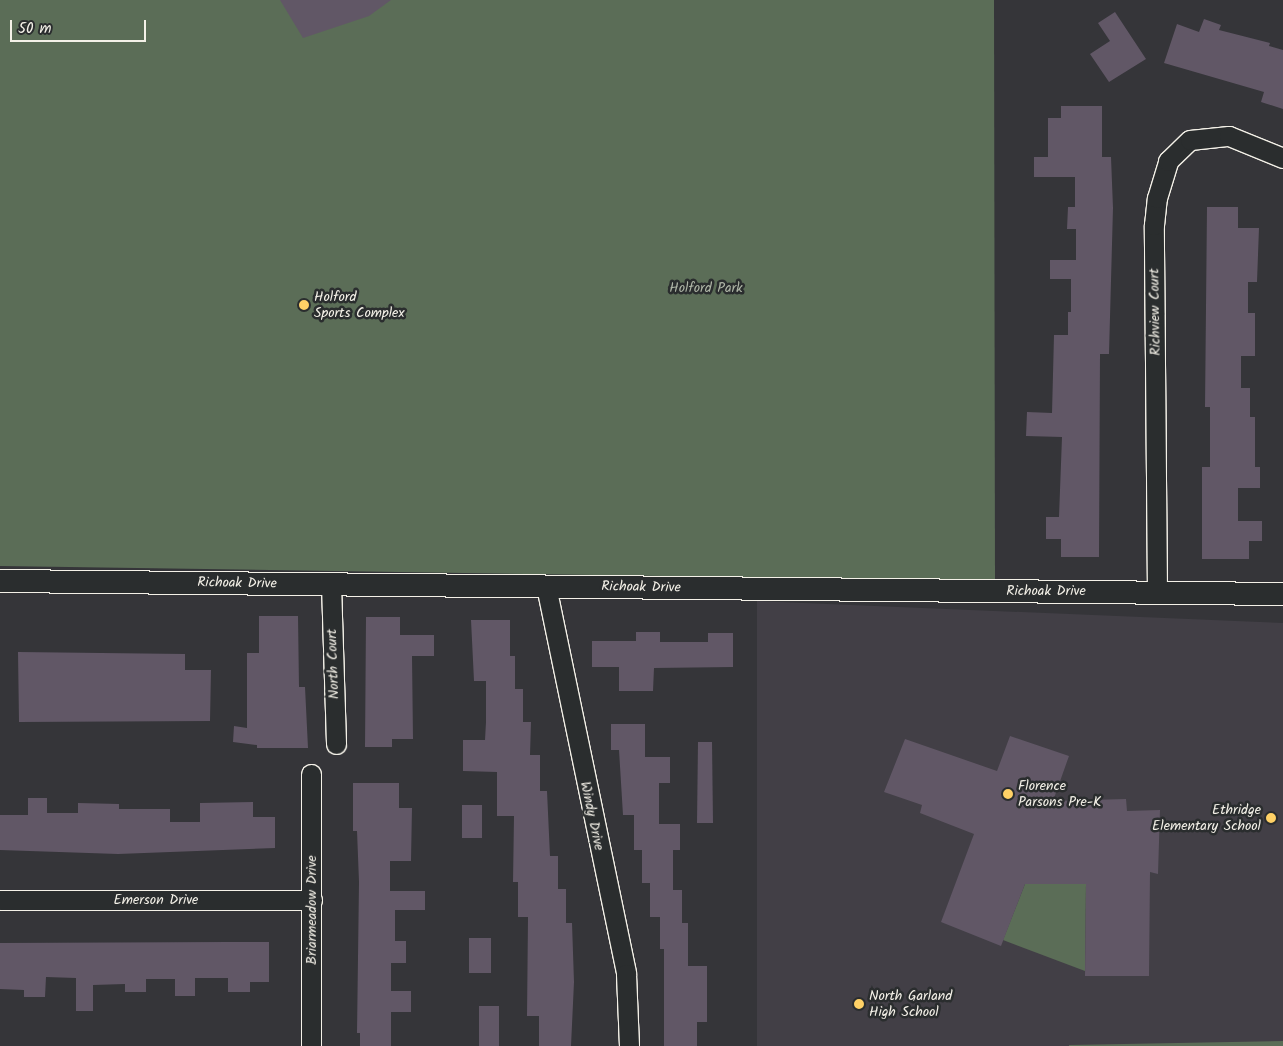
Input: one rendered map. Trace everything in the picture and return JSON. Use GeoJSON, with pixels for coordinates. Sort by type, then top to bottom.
{"type":"FeatureCollection","features":[{"type":"Feature","properties":{"kind":"street","name":"Richview Court"},"geometry":{"type":"LineString","coordinates":[[1157,592],[1154,225],[1156,198],[1168,161],[1190,140],[1229,136],[1283,158]]}},
{"type":"Feature","properties":{"kind":"street","name":"Richoak Drive"},"geometry":{"type":"LineString","coordinates":[[0,581],[1283,594]]}},
{"type":"Feature","properties":{"kind":"street","name":"North Court"},"geometry":{"type":"LineString","coordinates":[[331,584],[336,744]]}},
{"type":"Feature","properties":{"kind":"street","name":"Windy Drive"},"geometry":{"type":"LineString","coordinates":[[546,586],[626,974],[629,1046]]}},
{"type":"Feature","properties":{"kind":"street","name":"Briarmeadow Drive"},"geometry":{"type":"LineString","coordinates":[[310,774],[312,1046]]}},
{"type":"Feature","properties":{"kind":"street","name":"Emerson Drive"},"geometry":{"type":"LineString","coordinates":[[0,900],[312,900]]}},
{"type":"Feature","properties":{"kind":"shaded area","name":"Florence Parsons Pre-K"},"geometry":{"type":"Polygon","coordinates":[[[757,601],[1283,623],[1283,1046],[757,1046],[757,601]]]}},
{"type":"Feature","properties":{"kind":"green space","name":"Holford Park"},"geometry":{"type":"Polygon","coordinates":[[[0,0],[994,0],[995,581],[0,566],[0,0]]]}},
{"type":"Feature","properties":{"kind":"green space"},"geometry":{"type":"Polygon","coordinates":[[[1025,884],[1086,884],[1085,971],[1003,940],[1025,884]]]}},
{"type":"Feature","properties":{"kind":"green space"},"geometry":{"type":"Polygon","coordinates":[[[1283,1041],[1283,1046],[1069,1046],[1069,1045],[1283,1041]]]}},
{"type":"Feature","properties":{"kind":"building"},"geometry":{"type":"Polygon","coordinates":[[[280,0],[391,0],[369,16],[303,38],[280,0]]]}},
{"type":"Feature","properties":{"kind":"building"},"geometry":{"type":"Polygon","coordinates":[[[1115,12],[1146,59],[1109,82],[1090,54],[1110,41],[1098,23],[1115,12]]]}},
{"type":"Feature","properties":{"kind":"building"},"geometry":{"type":"Polygon","coordinates":[[[1204,19],[1221,25],[1219,30],[1270,43],[1269,46],[1283,50],[1283,109],[1261,102],[1264,92],[1164,63],[1177,24],[1199,32],[1204,19]]]}},
{"type":"Feature","properties":{"kind":"building"},"geometry":{"type":"Polygon","coordinates":[[[1061,106],[1102,106],[1102,157],[1111,157],[1113,208],[1109,354],[1100,354],[1099,557],[1061,557],[1061,539],[1046,539],[1046,517],[1059,517],[1062,437],[1026,436],[1027,412],[1052,413],[1054,335],[1068,335],[1068,312],[1071,312],[1071,279],[1050,279],[1050,260],[1076,260],[1076,229],[1067,229],[1068,207],[1075,207],[1075,177],[1034,177],[1034,157],[1048,157],[1048,118],[1061,118],[1061,106]]]}},
{"type":"Feature","properties":{"kind":"building"},"geometry":{"type":"Polygon","coordinates":[[[1207,207],[1238,207],[1238,228],[1259,228],[1257,282],[1248,282],[1248,313],[1255,313],[1255,356],[1241,356],[1241,388],[1250,388],[1250,417],[1255,417],[1255,467],[1260,467],[1260,488],[1238,488],[1238,521],[1262,521],[1262,541],[1249,541],[1249,559],[1202,559],[1202,467],[1210,467],[1210,407],[1205,407],[1207,207]]]}},
{"type":"Feature","properties":{"kind":"building"},"geometry":{"type":"Polygon","coordinates":[[[259,616],[298,616],[299,687],[305,687],[308,748],[257,748],[257,745],[233,742],[234,726],[247,728],[247,653],[259,653],[259,616]]]}},
{"type":"Feature","properties":{"kind":"building"},"geometry":{"type":"Polygon","coordinates":[[[366,617],[400,617],[400,635],[434,635],[434,656],[412,656],[413,739],[392,739],[392,747],[365,747],[366,617]]]}},
{"type":"Feature","properties":{"kind":"building"},"geometry":{"type":"Polygon","coordinates":[[[471,620],[510,620],[510,656],[515,656],[515,689],[523,689],[523,722],[531,722],[530,755],[540,755],[540,791],[547,791],[550,856],[558,856],[558,889],[566,889],[566,923],[572,923],[574,982],[571,1046],[539,1046],[539,1016],[527,1016],[528,917],[518,917],[518,882],[513,882],[514,816],[497,816],[497,772],[463,771],[463,740],[485,740],[486,722],[486,681],[474,681],[471,620]]]}},
{"type":"Feature","properties":{"kind":"building"},"geometry":{"type":"Polygon","coordinates":[[[636,632],[660,632],[660,642],[708,642],[708,633],[733,633],[733,667],[654,668],[653,691],[619,691],[619,667],[592,667],[592,641],[636,641],[636,632]]]}},
{"type":"Feature","properties":{"kind":"building"},"geometry":{"type":"Polygon","coordinates":[[[18,652],[185,654],[185,670],[211,670],[210,721],[19,722],[18,652]]]}},
{"type":"Feature","properties":{"kind":"building"},"geometry":{"type":"Polygon","coordinates":[[[611,724],[645,724],[645,757],[670,757],[670,783],[659,783],[659,824],[680,824],[680,850],[673,850],[673,890],[682,890],[682,923],[688,923],[688,966],[707,966],[707,1022],[697,1022],[697,1046],[664,1046],[664,949],[660,949],[660,917],[650,917],[650,883],[642,883],[642,850],[634,850],[634,815],[623,815],[619,750],[611,750],[611,724]]]}},
{"type":"Feature","properties":{"kind":"building","name":"Florence Parsons Pre-K"},"geometry":{"type":"Polygon","coordinates":[[[1010,736],[1069,756],[1053,801],[1126,799],[1127,811],[1160,810],[1158,874],[1150,872],[1149,976],[1085,976],[1086,884],[1025,884],[1001,946],[941,922],[974,834],[920,813],[922,805],[884,792],[905,739],[997,771],[1010,736]]]}},
{"type":"Feature","properties":{"kind":"building"},"geometry":{"type":"Polygon","coordinates":[[[698,742],[712,742],[713,823],[697,823],[698,742]]]}},
{"type":"Feature","properties":{"kind":"building"},"geometry":{"type":"Polygon","coordinates":[[[353,783],[399,783],[399,808],[412,808],[411,861],[390,861],[390,891],[425,891],[425,910],[395,910],[395,941],[406,941],[406,963],[391,963],[391,991],[411,991],[411,1012],[391,1012],[391,1046],[360,1046],[360,1033],[357,1033],[359,882],[357,831],[353,831],[353,783]]]}},
{"type":"Feature","properties":{"kind":"building"},"geometry":{"type":"Polygon","coordinates":[[[28,798],[47,798],[47,813],[78,813],[78,803],[119,804],[119,809],[170,809],[170,822],[200,822],[200,803],[253,802],[253,817],[275,817],[275,848],[118,854],[0,850],[0,815],[28,815],[28,798]]]}},
{"type":"Feature","properties":{"kind":"building"},"geometry":{"type":"Polygon","coordinates":[[[462,805],[482,805],[482,838],[462,838],[462,805]]]}},
{"type":"Feature","properties":{"kind":"building"},"geometry":{"type":"Polygon","coordinates":[[[469,938],[491,938],[491,973],[469,973],[469,938]]]}},
{"type":"Feature","properties":{"kind":"building"},"geometry":{"type":"Polygon","coordinates":[[[269,942],[269,982],[250,982],[250,992],[228,992],[228,978],[195,978],[195,996],[175,996],[175,979],[146,979],[146,992],[125,992],[125,984],[93,985],[93,1011],[76,1011],[76,978],[46,977],[45,997],[24,997],[24,990],[0,989],[0,943],[269,942]]]}},
{"type":"Feature","properties":{"kind":"building"},"geometry":{"type":"Polygon","coordinates":[[[479,1006],[499,1006],[499,1046],[479,1046],[479,1006]]]}},
{"type":"Feature","properties":{"kind":"place","name":"Holford Sports Complex"},"geometry":{"type":"Point","coordinates":[304,305]}},
{"type":"Feature","properties":{"kind":"place","name":"Florence Parsons Pre-K"},"geometry":{"type":"Point","coordinates":[1008,794]}},
{"type":"Feature","properties":{"kind":"place","name":"Ethridge Elementary School"},"geometry":{"type":"Point","coordinates":[1271,818]}},
{"type":"Feature","properties":{"kind":"place","name":"North Garland High School"},"geometry":{"type":"Point","coordinates":[859,1004]}}]}
